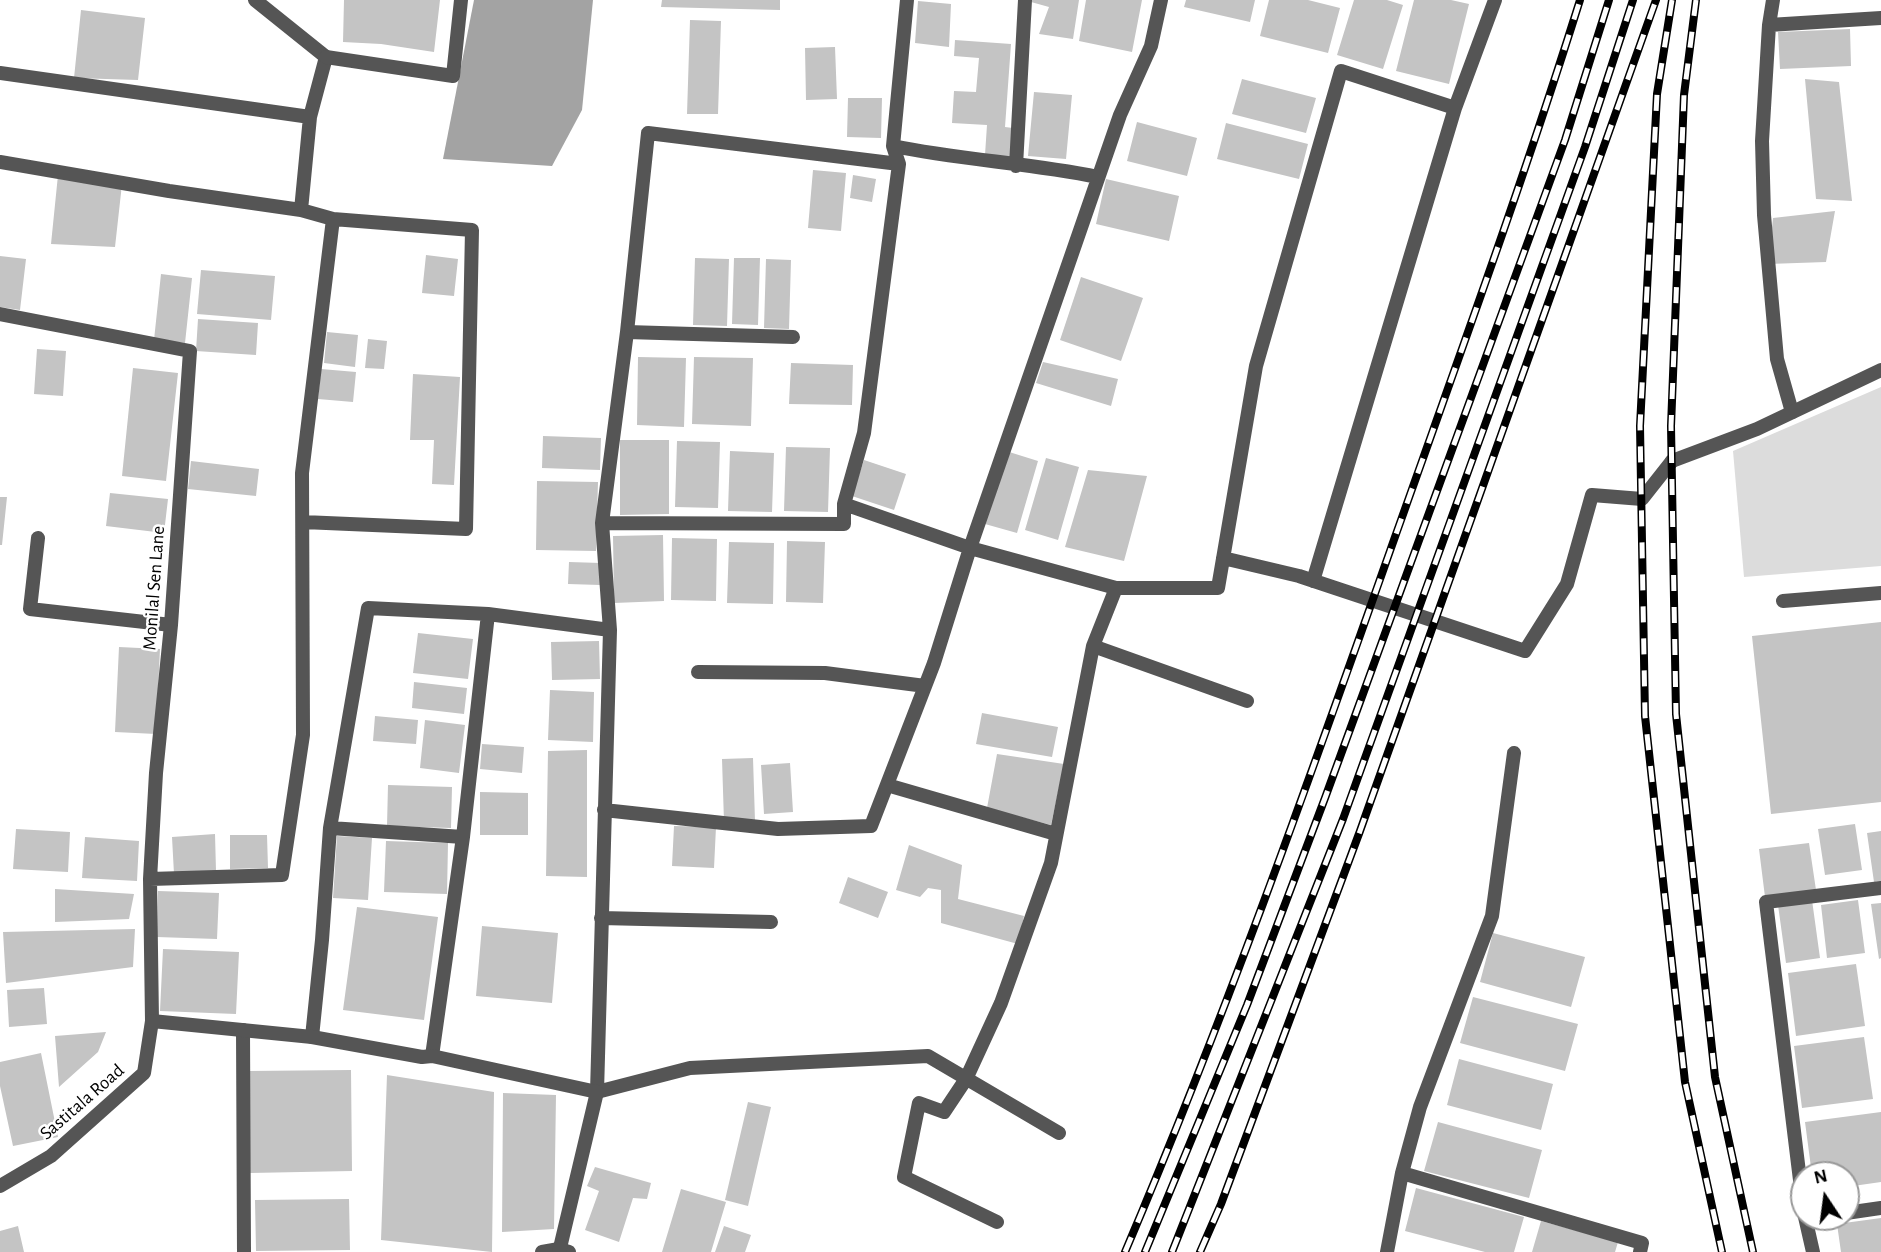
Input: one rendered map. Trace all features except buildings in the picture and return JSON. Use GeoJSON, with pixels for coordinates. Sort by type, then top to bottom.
{"type":"FeatureCollection","features":[{"type":"Feature","properties":{"kind":"street"},"geometry":{"type":"LineString","coordinates":[[255,0],[326,57],[453,76],[461,0]]}},
{"type":"Feature","properties":{"kind":"street"},"geometry":{"type":"LineString","coordinates":[[602,523],[844,524],[844,504],[864,433],[899,164],[893,146],[907,0]]}},
{"type":"Feature","properties":{"kind":"street"},"geometry":{"type":"LineString","coordinates":[[1016,166],[1025,0]]}},
{"type":"Feature","properties":{"kind":"street"},"geometry":{"type":"LineString","coordinates":[[604,810],[778,829],[871,826],[925,686],[1120,115],[1151,46],[1161,0]]}},
{"type":"Feature","properties":{"kind":"street"},"geometry":{"type":"LineString","coordinates":[[1313,581],[1455,108],[1495,0]]}},
{"type":"Feature","properties":{"kind":"street"},"geometry":{"type":"LineString","coordinates":[[1773,0],[1762,141],[1764,215],[1777,359],[1792,412]]}},
{"type":"Feature","properties":{"kind":"street"},"geometry":{"type":"LineString","coordinates":[[1769,25],[1881,18]]}},
{"type":"Feature","properties":{"kind":"street"},"geometry":{"type":"LineString","coordinates":[[301,209],[310,117],[326,57]]}},
{"type":"Feature","properties":{"kind":"street"},"geometry":{"type":"LineString","coordinates":[[844,504],[970,548],[1116,588],[1218,588],[1256,366],[1341,71],[1455,108]]}},
{"type":"Feature","properties":{"kind":"street"},"geometry":{"type":"LineString","coordinates":[[0,73],[310,117]]}},
{"type":"Feature","properties":{"kind":"street"},"geometry":{"type":"LineString","coordinates":[[542,1252],[563,1251],[597,1092],[610,630],[602,523],[627,332],[648,133],[899,164]]}},
{"type":"Feature","properties":{"kind":"street"},"geometry":{"type":"LineString","coordinates":[[893,146],[1098,177]]}},
{"type":"Feature","properties":{"kind":"street"},"geometry":{"type":"LineString","coordinates":[[0,162],[169,191],[301,209],[333,219],[471,230],[466,529],[303,522]]}},
{"type":"Feature","properties":{"kind":"street"},"geometry":{"type":"LineString","coordinates":[[150,879],[282,875],[303,735],[302,473],[333,219]]}},
{"type":"Feature","properties":{"kind":"street","name":"Monilal Sen Lane"},"geometry":{"type":"LineString","coordinates":[[0,314],[190,351],[171,625],[156,773],[150,879],[152,1021]]}},
{"type":"Feature","properties":{"kind":"street"},"geometry":{"type":"LineString","coordinates":[[627,332],[793,337]]}},
{"type":"Feature","properties":{"kind":"street"},"geometry":{"type":"LineString","coordinates":[[1223,558],[1313,581],[1525,651],[1567,583],[1592,495],[1642,499],[1672,461],[1757,429],[1881,370]]}},
{"type":"Feature","properties":{"kind":"street"},"geometry":{"type":"LineString","coordinates":[[38,538],[30,609],[171,625]]}},
{"type":"Feature","properties":{"kind":"street"},"geometry":{"type":"LineString","coordinates":[[997,1222],[904,1177],[919,1103],[944,1112],[965,1079],[1001,1003],[1051,863],[1093,646],[1116,588]]}},
{"type":"Feature","properties":{"kind":"street"},"geometry":{"type":"LineString","coordinates":[[1783,601],[1881,593]]}},
{"type":"Feature","properties":{"kind":"street"},"geometry":{"type":"LineString","coordinates":[[312,1037],[330,828],[368,608],[488,614],[610,630]]}},
{"type":"Feature","properties":{"kind":"street"},"geometry":{"type":"LineString","coordinates":[[432,1056],[463,837],[488,614]]}},
{"type":"Feature","properties":{"kind":"street"},"geometry":{"type":"LineString","coordinates":[[1093,646],[1247,701]]}},
{"type":"Feature","properties":{"kind":"street"},"geometry":{"type":"LineString","coordinates":[[698,672],[825,673],[925,686]]}},
{"type":"Feature","properties":{"kind":"street"},"geometry":{"type":"LineString","coordinates":[[1387,1252],[1402,1173],[1420,1107],[1492,916],[1514,753]]}},
{"type":"Feature","properties":{"kind":"street"},"geometry":{"type":"LineString","coordinates":[[887,785],[1056,834]]}},
{"type":"Feature","properties":{"kind":"street"},"geometry":{"type":"LineString","coordinates":[[330,828],[463,837]]}},
{"type":"Feature","properties":{"kind":"street"},"geometry":{"type":"LineString","coordinates":[[1798,1161],[1766,902],[1881,888]]}},
{"type":"Feature","properties":{"kind":"street"},"geometry":{"type":"LineString","coordinates":[[601,918],[771,922]]}},
{"type":"Feature","properties":{"kind":"street"},"geometry":{"type":"LineString","coordinates":[[152,1021],[312,1037],[422,1057],[432,1056],[597,1092],[690,1068],[928,1056],[1059,1133]]}},
{"type":"Feature","properties":{"kind":"street","name":"Sastitala Road"},"geometry":{"type":"LineString","coordinates":[[0,1186],[51,1156],[144,1073],[152,1021]]}},
{"type":"Feature","properties":{"kind":"street"},"geometry":{"type":"LineString","coordinates":[[243,1030],[244,1252]]}},
{"type":"Feature","properties":{"kind":"street"},"geometry":{"type":"LineString","coordinates":[[1402,1173],[1642,1243],[1640,1252]]}},
{"type":"Feature","properties":{"kind":"street"},"geometry":{"type":"LineString","coordinates":[[1860,1211],[1881,1208]]}},
{"type":"Feature","properties":{"kind":"street"},"geometry":{"type":"LineString","coordinates":[[1808,1231],[1813,1252]]}},
{"type":"Feature","properties":{"kind":"shaded area"},"geometry":{"type":"Polygon","coordinates":[[[474,0],[593,0],[582,110],[552,166],[443,159],[474,0]]]}},
{"type":"Feature","properties":{"kind":"shaded area"},"geometry":{"type":"Polygon","coordinates":[[[1881,387],[1881,566],[1744,577],[1733,451],[1881,387]]]}},
{"type":"Feature","properties":{"kind":"railway"},"geometry":{"type":"LineString","coordinates":[[1125,1252],[1196,1078],[1296,815],[1488,276],[1580,0]]}},
{"type":"Feature","properties":{"kind":"railway"},"geometry":{"type":"LineString","coordinates":[[1145,1252],[1247,1005],[1325,798],[1565,140],[1609,0]]}},
{"type":"Feature","properties":{"kind":"railway"},"geometry":{"type":"LineString","coordinates":[[1172,1252],[1343,819],[1585,147],[1633,0]]}},
{"type":"Feature","properties":{"kind":"railway"},"geometry":{"type":"LineString","coordinates":[[1200,1252],[1221,1204],[1360,831],[1656,0]]}},
{"type":"Feature","properties":{"kind":"railway"},"geometry":{"type":"LineString","coordinates":[[1672,0],[1657,94],[1640,426],[1645,716],[1685,1082],[1722,1252]]}},
{"type":"Feature","properties":{"kind":"railway"},"geometry":{"type":"LineString","coordinates":[[1696,0],[1684,95],[1671,426],[1676,714],[1715,1077],[1753,1252]]}}]}
